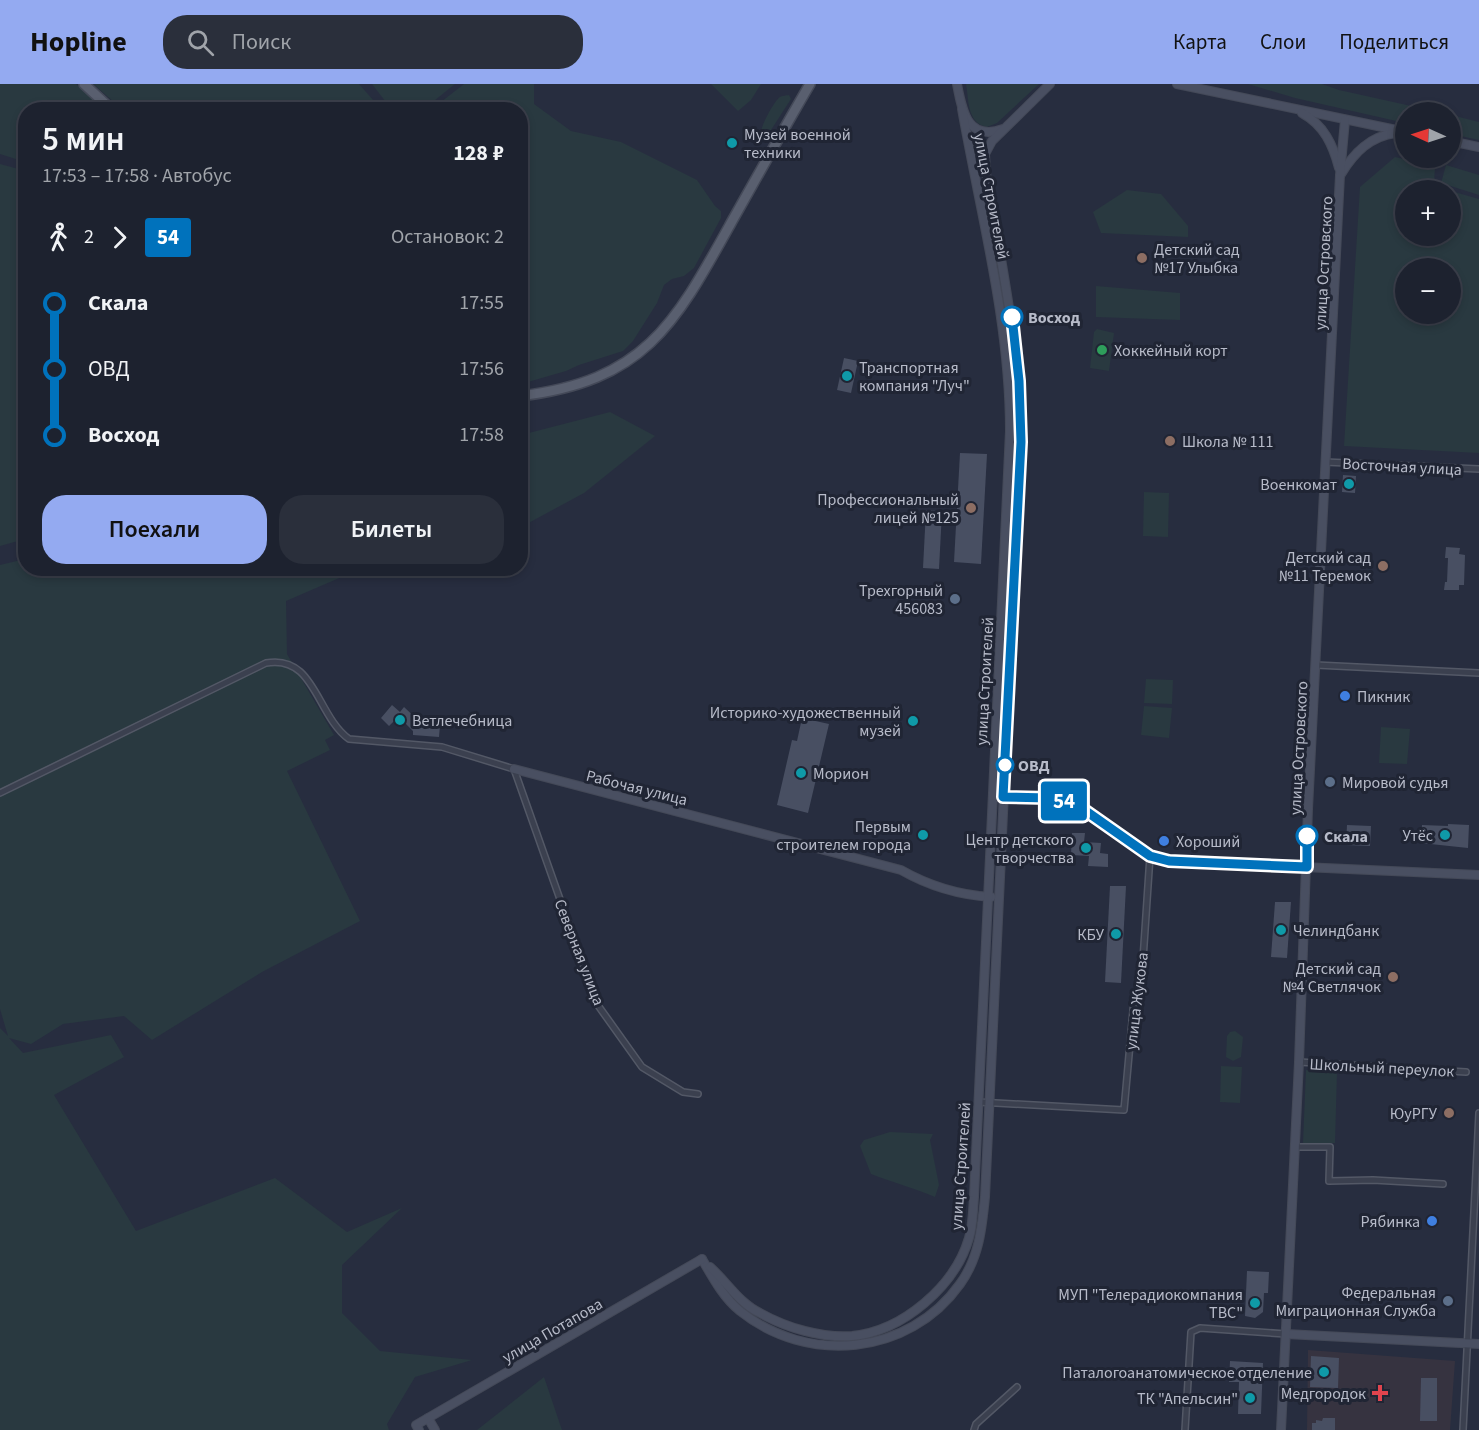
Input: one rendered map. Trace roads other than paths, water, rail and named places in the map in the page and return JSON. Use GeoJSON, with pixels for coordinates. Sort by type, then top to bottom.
{"type":"FeatureCollection","features":[{"type":"Feature","properties":{"kind":"main road"},"geometry":{"type":"LineString","coordinates":[[84,84],[103,102]]}},
{"type":"Feature","properties":{"kind":"main road"},"geometry":{"type":"LineString","coordinates":[[528,395],[563,388],[604,374],[635,356],[663,332],[699,280],[810,84]]}},
{"type":"Feature","properties":{"kind":"street","name":"улица Строителей"},"geometry":{"type":"LineString","coordinates":[[702,1259],[742,1302],[758,1313],[821,1335],[851,1336],[865,1334],[903,1318],[934,1295],[955,1268],[969,1239],[972,1222],[1009,477],[1010,405],[1001,315],[957,84]]}},
{"type":"Feature","properties":{"kind":"street","name":"улица Строителей"},"geometry":{"type":"LineString","coordinates":[[702,1259],[722,1293],[739,1310],[769,1328],[818,1345],[859,1346],[892,1336],[928,1317],[961,1283],[978,1246],[981,1234],[989,1102],[1021,430],[1019,381],[1011,313],[986,173],[985,154],[992,141],[1050,84]]}},
{"type":"Feature","properties":{"kind":"street"},"geometry":{"type":"LineString","coordinates":[[1177,84],[1395,130]]}},
{"type":"Feature","properties":{"kind":"street"},"geometry":{"type":"LineString","coordinates":[[962,109],[967,121],[975,128],[994,132],[1004,129]]}},
{"type":"Feature","properties":{"kind":"street"},"geometry":{"type":"LineString","coordinates":[[1296,110],[1317,123],[1333,145],[1340,175]]}},
{"type":"Feature","properties":{"kind":"street"},"geometry":{"type":"LineString","coordinates":[[1340,175],[1345,120]]}},
{"type":"Feature","properties":{"kind":"street"},"geometry":{"type":"LineString","coordinates":[[1340,175],[1352,156],[1373,139],[1395,133]]}},
{"type":"Feature","properties":{"kind":"street"},"geometry":{"type":"LineString","coordinates":[[1461,143],[1479,147]]}},
{"type":"Feature","properties":{"kind":"street","name":"улица Островского"},"geometry":{"type":"LineString","coordinates":[[1281,1430],[1340,175]]}},
{"type":"Feature","properties":{"kind":"street","name":"Восточная улица"},"geometry":{"type":"LineString","coordinates":[[1325,462],[1479,469]]}},
{"type":"Feature","properties":{"kind":"street","name":"Рабочая улица"},"geometry":{"type":"LineString","coordinates":[[0,793],[266,663],[287,662],[300,669],[338,731],[349,739],[442,747],[514,769],[901,870],[933,886],[999,898]]}},
{"type":"Feature","properties":{"kind":"street"},"geometry":{"type":"LineString","coordinates":[[1316,665],[1479,673]]}},
{"type":"Feature","properties":{"kind":"street","name":"Северная улица"},"geometry":{"type":"LineString","coordinates":[[514,769],[597,1004],[642,1067],[683,1092],[699,1094]]}},
{"type":"Feature","properties":{"kind":"street"},"geometry":{"type":"LineString","coordinates":[[992,796],[1049,798],[1066,801],[1083,809],[1150,856],[1169,861],[1479,876]]}},
{"type":"Feature","properties":{"kind":"street","name":"улица Жукова"},"geometry":{"type":"LineString","coordinates":[[989,1102],[1124,1110],[1134,1000],[1140,989],[1150,856]]}},
{"type":"Feature","properties":{"kind":"street","name":"Школьный переулок"},"geometry":{"type":"LineString","coordinates":[[1299,1062],[1466,1072]]}},
{"type":"Feature","properties":{"kind":"street"},"geometry":{"type":"LineString","coordinates":[[978,1102],[989,1102]]}},
{"type":"Feature","properties":{"kind":"street"},"geometry":{"type":"LineString","coordinates":[[1463,1430],[1479,1113]]}},
{"type":"Feature","properties":{"kind":"street"},"geometry":{"type":"LineString","coordinates":[[1293,1147],[1330,1147],[1329,1181],[1373,1180],[1443,1184]]}},
{"type":"Feature","properties":{"kind":"street","name":"улица Потапова"},"geometry":{"type":"LineString","coordinates":[[418,1428],[428,1418],[702,1259]]}},
{"type":"Feature","properties":{"kind":"street"},"geometry":{"type":"LineString","coordinates":[[1185,1430],[1191,1332],[1200,1328],[1479,1344]]}},
{"type":"Feature","properties":{"kind":"street"},"geometry":{"type":"LineString","coordinates":[[818,1345],[821,1335]]}},
{"type":"Feature","properties":{"kind":"street"},"geometry":{"type":"LineString","coordinates":[[974,1430],[976,1424],[1017,1387]]}},
{"type":"Feature","properties":{"kind":"street"},"geometry":{"type":"LineString","coordinates":[[428,1418],[435,1430]]}},
{"type":"Feature","properties":{"kind":"place","name":"Музей военной техники"},"geometry":{"type":"Point","coordinates":[732,143]}},
{"type":"Feature","properties":{"kind":"place","name":"Детский сад №17 Улыбка"},"geometry":{"type":"Point","coordinates":[1142,258]}},
{"type":"Feature","properties":{"kind":"place","name":"Восход"},"geometry":{"type":"Point","coordinates":[1012,317]}},
{"type":"Feature","properties":{"kind":"place","name":"Хоккейный корт"},"geometry":{"type":"Point","coordinates":[1102,350]}},
{"type":"Feature","properties":{"kind":"place","name":"Транспортная компания \"Луч\""},"geometry":{"type":"Point","coordinates":[847,376]}},
{"type":"Feature","properties":{"kind":"place","name":"Школа № 111"},"geometry":{"type":"Point","coordinates":[1170,441]}},
{"type":"Feature","properties":{"kind":"place","name":"Военкомат"},"geometry":{"type":"Point","coordinates":[1349,484]}},
{"type":"Feature","properties":{"kind":"place","name":"Профессиональный лицей №125"},"geometry":{"type":"Point","coordinates":[971,508]}},
{"type":"Feature","properties":{"kind":"place","name":"Детский сад №11 Теремок"},"geometry":{"type":"Point","coordinates":[1383,566]}},
{"type":"Feature","properties":{"kind":"place","name":"Трехгорный 456083"},"geometry":{"type":"Point","coordinates":[955,599]}},
{"type":"Feature","properties":{"kind":"place","name":"Пикник"},"geometry":{"type":"Point","coordinates":[1345,696]}},
{"type":"Feature","properties":{"kind":"place","name":"Ветлечебница"},"geometry":{"type":"Point","coordinates":[400,720]}},
{"type":"Feature","properties":{"kind":"place","name":"Историко-художественный музей"},"geometry":{"type":"Point","coordinates":[913,721]}},
{"type":"Feature","properties":{"kind":"place","name":"ОВД"},"geometry":{"type":"Point","coordinates":[1005,765]}},
{"type":"Feature","properties":{"kind":"place","name":"Морион"},"geometry":{"type":"Point","coordinates":[801,773]}},
{"type":"Feature","properties":{"kind":"place","name":"Мировой судья"},"geometry":{"type":"Point","coordinates":[1330,782]}},
{"type":"Feature","properties":{"kind":"place","name":"Первым строителем города"},"geometry":{"type":"Point","coordinates":[923,835]}},
{"type":"Feature","properties":{"kind":"place","name":"Утёс"},"geometry":{"type":"Point","coordinates":[1445,835]}},
{"type":"Feature","properties":{"kind":"place","name":"Скала"},"geometry":{"type":"Point","coordinates":[1307,836]}},
{"type":"Feature","properties":{"kind":"place","name":"Хороший"},"geometry":{"type":"Point","coordinates":[1164,841]}},
{"type":"Feature","properties":{"kind":"place","name":"Центр детского творчества"},"geometry":{"type":"Point","coordinates":[1086,848]}},
{"type":"Feature","properties":{"kind":"place","name":"Челиндбанк"},"geometry":{"type":"Point","coordinates":[1281,930]}},
{"type":"Feature","properties":{"kind":"place","name":"КБУ"},"geometry":{"type":"Point","coordinates":[1116,934]}},
{"type":"Feature","properties":{"kind":"place","name":"Детский сад №4 Светлячок"},"geometry":{"type":"Point","coordinates":[1393,977]}},
{"type":"Feature","properties":{"kind":"place","name":"ЮуРГУ"},"geometry":{"type":"Point","coordinates":[1449,1113]}},
{"type":"Feature","properties":{"kind":"place","name":"Рябинка"},"geometry":{"type":"Point","coordinates":[1432,1221]}},
{"type":"Feature","properties":{"kind":"place","name":"Федеральная Миграционная Служба"},"geometry":{"type":"Point","coordinates":[1448,1301]}},
{"type":"Feature","properties":{"kind":"place","name":"МУП \"Телерадиокомпания ТВС\""},"geometry":{"type":"Point","coordinates":[1255,1303]}},
{"type":"Feature","properties":{"kind":"place","name":"Паталогоанатомическое отделение"},"geometry":{"type":"Point","coordinates":[1324,1372]}},
{"type":"Feature","properties":{"kind":"place","name":"Медгородок"},"geometry":{"type":"Point","coordinates":[1380,1393]}},
{"type":"Feature","properties":{"kind":"place","name":"ТК \"Апельсин\""},"geometry":{"type":"Point","coordinates":[1250,1398]}}]}
